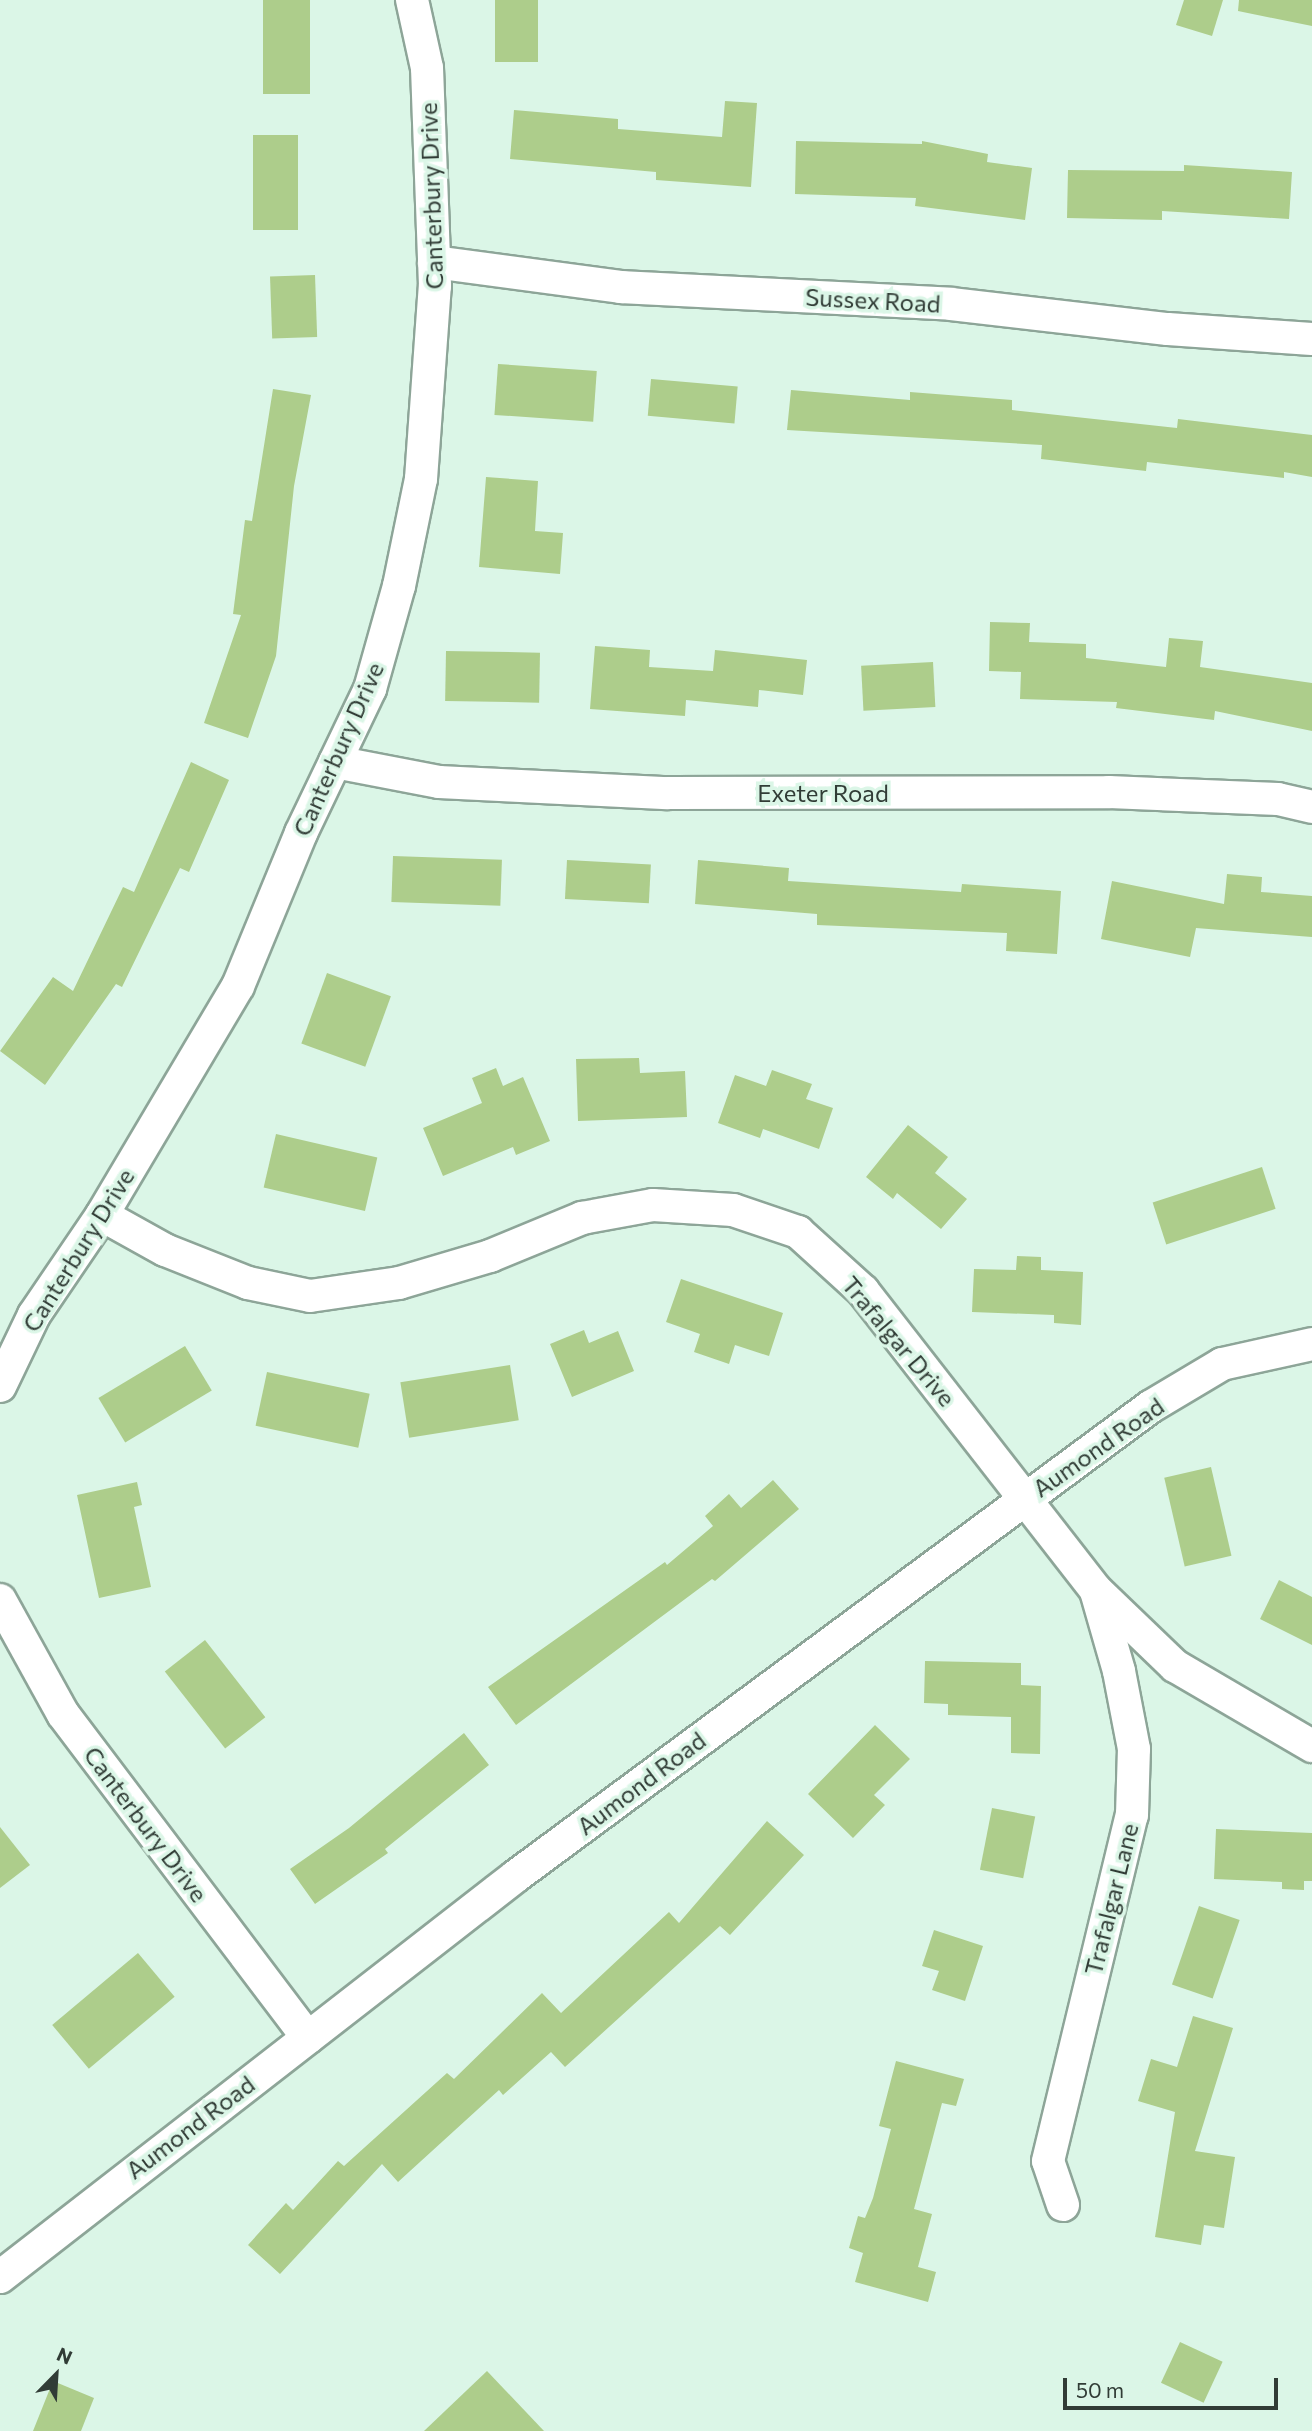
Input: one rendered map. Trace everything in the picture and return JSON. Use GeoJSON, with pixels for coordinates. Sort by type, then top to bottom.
{"type":"FeatureCollection","features":[{"type":"Feature","properties":{"kind":"street","name":"Canterbury Drive"},"geometry":{"type":"LineString","coordinates":[[0,1385],[34,1315],[102,1215],[238,986],[335,762],[370,689],[399,586],[418,493],[435,262],[427,68],[412,0]]}},
{"type":"Feature","properties":{"kind":"street","name":"Sussex Road"},"geometry":{"type":"LineString","coordinates":[[435,262],[621,287],[951,304],[1168,328],[1312,339]]}},
{"type":"Feature","properties":{"kind":"street","name":"Exeter Road"},"geometry":{"type":"LineString","coordinates":[[335,762],[439,782],[641,792],[1109,792],[1278,799],[1312,807]]}},
{"type":"Feature","properties":{"kind":"street","name":"Trafalgar Drive"},"geometry":{"type":"LineString","coordinates":[[102,1215],[165,1250],[248,1283],[310,1296],[399,1283],[490,1256],[582,1218],[653,1205],[733,1210],[798,1232],[863,1291],[1022,1501],[1096,1590],[1175,1666],[1312,1746]]}},
{"type":"Feature","properties":{"kind":"street","name":"Aumond Road"},"geometry":{"type":"LineString","coordinates":[[0,2277],[516,1876],[1150,1407],[1222,1364],[1312,1343]]}},
{"type":"Feature","properties":{"kind":"street","name":"Trafalgar Lane"},"geometry":{"type":"LineString","coordinates":[[1063,2206],[1048,2161],[1132,1815],[1134,1749],[1119,1671],[1096,1590]]}},
{"type":"Feature","properties":{"kind":"street","name":"Canterbury Drive"},"geometry":{"type":"LineString","coordinates":[[0,1600],[63,1714],[308,2038]]}},
{"type":"Feature","properties":{"kind":"building"},"geometry":{"type":"Polygon","coordinates":[[[263,0],[310,0],[310,94],[263,94],[263,0]]]}},
{"type":"Feature","properties":{"kind":"building"},"geometry":{"type":"Polygon","coordinates":[[[495,0],[538,0],[538,62],[495,62],[495,0]]]}},
{"type":"Feature","properties":{"kind":"building"},"geometry":{"type":"Polygon","coordinates":[[[1184,0],[1223,0],[1212,36],[1176,25],[1184,0]]]}},
{"type":"Feature","properties":{"kind":"building"},"geometry":{"type":"Polygon","coordinates":[[[1239,0],[1312,0],[1312,26],[1238,11],[1239,0]]]}},
{"type":"Feature","properties":{"kind":"building"},"geometry":{"type":"Polygon","coordinates":[[[725,101],[757,103],[751,187],[656,180],[656,172],[510,159],[514,110],[618,119],[618,129],[722,137],[725,101]]]}},
{"type":"Feature","properties":{"kind":"building"},"geometry":{"type":"Polygon","coordinates":[[[253,135],[298,135],[298,230],[253,230],[253,135]]]}},
{"type":"Feature","properties":{"kind":"building"},"geometry":{"type":"Polygon","coordinates":[[[796,141],[922,144],[922,141],[988,154],[987,162],[1032,168],[1025,220],[915,206],[916,198],[795,194],[796,141]]]}},
{"type":"Feature","properties":{"kind":"building"},"geometry":{"type":"Polygon","coordinates":[[[1184,165],[1292,172],[1289,219],[1162,211],[1162,220],[1067,218],[1068,170],[1184,171],[1184,165]]]}},
{"type":"Feature","properties":{"kind":"building"},"geometry":{"type":"Polygon","coordinates":[[[315,275],[317,337],[272,339],[270,277],[315,275]]]}},
{"type":"Feature","properties":{"kind":"building"},"geometry":{"type":"Polygon","coordinates":[[[498,364],[597,371],[593,422],[494,415],[498,364]]]}},
{"type":"Feature","properties":{"kind":"building"},"geometry":{"type":"Polygon","coordinates":[[[651,379],[738,387],[734,423],[648,416],[651,379]]]}},
{"type":"Feature","properties":{"kind":"building"},"geometry":{"type":"Polygon","coordinates":[[[273,389],[311,395],[294,486],[276,656],[248,738],[204,723],[241,615],[233,614],[245,520],[252,521],[273,389]]]}},
{"type":"Feature","properties":{"kind":"building"},"geometry":{"type":"Polygon","coordinates":[[[791,390],[910,400],[910,392],[1012,400],[1012,410],[1177,428],[1178,419],[1312,435],[1312,477],[1284,472],[1284,478],[1147,462],[1146,471],[1041,459],[1042,445],[787,430],[791,390]]]}},
{"type":"Feature","properties":{"kind":"building"},"geometry":{"type":"Polygon","coordinates":[[[486,477],[538,481],[535,531],[563,533],[560,574],[479,567],[486,477]]]}},
{"type":"Feature","properties":{"kind":"building"},"geometry":{"type":"Polygon","coordinates":[[[990,622],[1030,623],[1029,642],[1086,644],[1086,658],[1166,667],[1169,638],[1203,641],[1200,667],[1312,683],[1312,731],[1215,711],[1214,720],[1116,708],[1117,702],[1020,699],[1021,672],[989,671],[990,622]]]}},
{"type":"Feature","properties":{"kind":"building"},"geometry":{"type":"Polygon","coordinates":[[[595,646],[650,650],[649,667],[713,671],[715,650],[807,660],[803,695],[759,690],[758,707],[686,700],[685,716],[590,709],[595,646]]]}},
{"type":"Feature","properties":{"kind":"building"},"geometry":{"type":"Polygon","coordinates":[[[446,651],[540,653],[539,703],[445,701],[446,651]]]}},
{"type":"Feature","properties":{"kind":"building"},"geometry":{"type":"Polygon","coordinates":[[[933,662],[935,707],[863,711],[861,666],[933,662]]]}},
{"type":"Feature","properties":{"kind":"building"},"geometry":{"type":"Polygon","coordinates":[[[191,762],[229,780],[189,872],[180,868],[122,987],[116,984],[45,1085],[0,1051],[53,977],[73,991],[123,887],[134,892],[191,762]]]}},
{"type":"Feature","properties":{"kind":"building"},"geometry":{"type":"Polygon","coordinates":[[[393,856],[502,860],[500,906],[391,902],[393,856]]]}},
{"type":"Feature","properties":{"kind":"building"},"geometry":{"type":"Polygon","coordinates":[[[567,860],[651,864],[649,903],[565,899],[567,860]]]}},
{"type":"Feature","properties":{"kind":"building"},"geometry":{"type":"Polygon","coordinates":[[[698,860],[789,868],[788,881],[961,892],[962,884],[1061,891],[1057,954],[1006,951],[1007,933],[817,925],[817,914],[695,904],[698,860]]]}},
{"type":"Feature","properties":{"kind":"building"},"geometry":{"type":"Polygon","coordinates":[[[1227,874],[1262,877],[1261,892],[1312,896],[1312,937],[1196,928],[1190,957],[1101,939],[1112,881],[1224,904],[1227,874]]]}},
{"type":"Feature","properties":{"kind":"building"},"geometry":{"type":"Polygon","coordinates":[[[327,973],[391,996],[365,1067],[301,1043],[327,973]]]}},
{"type":"Feature","properties":{"kind":"building"},"geometry":{"type":"Polygon","coordinates":[[[639,1058],[640,1073],[685,1071],[687,1117],[578,1121],[576,1059],[639,1058]]]}},
{"type":"Feature","properties":{"kind":"building"},"geometry":{"type":"Polygon","coordinates":[[[496,1068],[503,1086],[523,1077],[550,1141],[516,1155],[513,1147],[443,1176],[423,1128],[482,1103],[472,1078],[496,1068]]]}},
{"type":"Feature","properties":{"kind":"building"},"geometry":{"type":"Polygon","coordinates":[[[772,1070],[812,1084],[806,1099],[833,1108],[819,1149],[763,1129],[760,1138],[718,1123],[735,1075],[766,1086],[772,1070]]]}},
{"type":"Feature","properties":{"kind":"building"},"geometry":{"type":"Polygon","coordinates":[[[908,1125],[948,1157],[935,1173],[967,1199],[941,1229],[897,1193],[893,1199],[866,1177],[908,1125]]]}},
{"type":"Feature","properties":{"kind":"building"},"geometry":{"type":"Polygon","coordinates":[[[276,1134],[377,1157],[365,1211],[264,1188],[276,1134]]]}},
{"type":"Feature","properties":{"kind":"building"},"geometry":{"type":"Polygon","coordinates":[[[1262,1167],[1276,1209],[1166,1244],[1153,1203],[1262,1167]]]}},
{"type":"Feature","properties":{"kind":"building"},"geometry":{"type":"Polygon","coordinates":[[[1017,1256],[1041,1257],[1041,1270],[1083,1272],[1081,1325],[1054,1323],[1054,1315],[972,1312],[974,1269],[1016,1270],[1017,1256]]]}},
{"type":"Feature","properties":{"kind":"building"},"geometry":{"type":"Polygon","coordinates":[[[681,1279],[783,1313],[769,1356],[735,1345],[729,1364],[694,1352],[700,1334],[666,1322],[681,1279]]]}},
{"type":"Feature","properties":{"kind":"building"},"geometry":{"type":"Polygon","coordinates":[[[584,1330],[589,1343],[618,1331],[634,1371],[572,1397],[550,1344],[584,1330]]]}},
{"type":"Feature","properties":{"kind":"building"},"geometry":{"type":"Polygon","coordinates":[[[185,1346],[212,1391],[125,1443],[98,1398],[185,1346]]]}},
{"type":"Feature","properties":{"kind":"building"},"geometry":{"type":"Polygon","coordinates":[[[510,1365],[519,1420],[409,1438],[400,1382],[510,1365]]]}},
{"type":"Feature","properties":{"kind":"building"},"geometry":{"type":"Polygon","coordinates":[[[267,1372],[370,1394],[358,1448],[256,1426],[267,1372]]]}},
{"type":"Feature","properties":{"kind":"building"},"geometry":{"type":"Polygon","coordinates":[[[1211,1467],[1231,1556],[1185,1566],[1164,1478],[1211,1467]]]}},
{"type":"Feature","properties":{"kind":"building"},"geometry":{"type":"Polygon","coordinates":[[[773,1480],[799,1509],[715,1581],[712,1579],[516,1725],[488,1687],[665,1562],[667,1565],[713,1526],[705,1516],[729,1494],[741,1508],[773,1480]]]}},
{"type":"Feature","properties":{"kind":"building"},"geometry":{"type":"Polygon","coordinates":[[[137,1482],[142,1505],[134,1507],[151,1587],[99,1598],[77,1495],[137,1482]]]}},
{"type":"Feature","properties":{"kind":"building"},"geometry":{"type":"Polygon","coordinates":[[[1279,1580],[1312,1597],[1312,1645],[1260,1619],[1279,1580]]]}},
{"type":"Feature","properties":{"kind":"building"},"geometry":{"type":"Polygon","coordinates":[[[205,1640],[265,1717],[225,1749],[165,1671],[205,1640]]]}},
{"type":"Feature","properties":{"kind":"building"},"geometry":{"type":"Polygon","coordinates":[[[925,1661],[1021,1663],[1021,1685],[1041,1686],[1040,1754],[1011,1753],[1011,1717],[948,1715],[948,1704],[924,1703],[925,1661]]]}},
{"type":"Feature","properties":{"kind":"building"},"geometry":{"type":"Polygon","coordinates":[[[875,1725],[910,1759],[874,1795],[885,1805],[853,1838],[808,1794],[875,1725]]]}},
{"type":"Feature","properties":{"kind":"building"},"geometry":{"type":"Polygon","coordinates":[[[464,1733],[489,1765],[385,1849],[388,1853],[315,1904],[290,1869],[349,1828],[464,1733]]]}},
{"type":"Feature","properties":{"kind":"building"},"geometry":{"type":"Polygon","coordinates":[[[992,1808],[1035,1816],[1023,1878],[980,1870],[992,1808]]]}},
{"type":"Feature","properties":{"kind":"building"},"geometry":{"type":"Polygon","coordinates":[[[767,1821],[804,1855],[730,1935],[720,1926],[565,2067],[551,2052],[503,2095],[499,2090],[398,2182],[382,2164],[280,2274],[248,2245],[286,2203],[293,2210],[338,2161],[344,2166],[447,2073],[454,2079],[542,1993],[561,2013],[669,1912],[679,1923],[767,1821]]]}},
{"type":"Feature","properties":{"kind":"building"},"geometry":{"type":"Polygon","coordinates":[[[0,1827],[30,1865],[0,1888],[0,1827]]]}},
{"type":"Feature","properties":{"kind":"building"},"geometry":{"type":"Polygon","coordinates":[[[1216,1829],[1312,1833],[1312,1881],[1304,1881],[1304,1890],[1282,1889],[1282,1882],[1214,1879],[1216,1829]]]}},
{"type":"Feature","properties":{"kind":"building"},"geometry":{"type":"Polygon","coordinates":[[[1199,1906],[1240,1920],[1213,1998],[1172,1984],[1199,1906]]]}},
{"type":"Feature","properties":{"kind":"building"},"geometry":{"type":"Polygon","coordinates":[[[934,1930],[983,1946],[965,2001],[932,1990],[939,1971],[922,1966],[934,1930]]]}},
{"type":"Feature","properties":{"kind":"building"},"geometry":{"type":"Polygon","coordinates":[[[138,1953],[175,1997],[89,2069],[52,2025],[138,1953]]]}},
{"type":"Feature","properties":{"kind":"building"},"geometry":{"type":"Polygon","coordinates":[[[1193,2016],[1233,2028],[1195,2151],[1235,2157],[1224,2228],[1204,2225],[1201,2245],[1155,2237],[1175,2112],[1138,2101],[1151,2059],[1177,2067],[1193,2016]]]}},
{"type":"Feature","properties":{"kind":"building"},"geometry":{"type":"Polygon","coordinates":[[[896,2061],[964,2079],[956,2106],[942,2103],[914,2209],[932,2214],[918,2267],[936,2272],[928,2302],[855,2282],[863,2253],[849,2248],[858,2216],[865,2218],[873,2198],[891,2129],[879,2126],[896,2061]]]}},
{"type":"Feature","properties":{"kind":"building"},"geometry":{"type":"Polygon","coordinates":[[[1180,2342],[1223,2362],[1204,2403],[1161,2383],[1180,2342]]]}},
{"type":"Feature","properties":{"kind":"building"},"geometry":{"type":"Polygon","coordinates":[[[487,2371],[544,2431],[424,2431],[487,2371]]]}},
{"type":"Feature","properties":{"kind":"building"},"geometry":{"type":"Polygon","coordinates":[[[53,2381],[94,2398],[81,2431],[33,2431],[53,2381]]]}}]}
